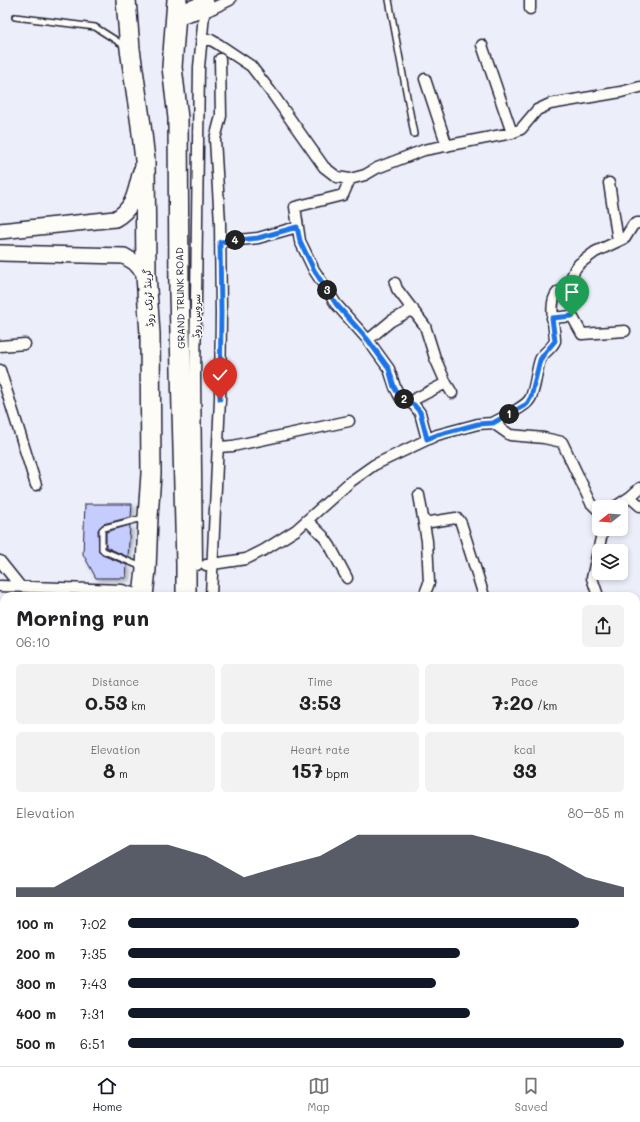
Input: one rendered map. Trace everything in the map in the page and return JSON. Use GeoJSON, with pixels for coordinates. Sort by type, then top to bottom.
{"type":"FeatureCollection","features":[{"type":"Feature","properties":{"kind":"highway","name":"گرینڈ ٹرنک روڈ"},"geometry":{"type":"LineString","coordinates":[[126,0],[130,49],[145,160],[146,275],[150,334],[151,474],[143,592]]}},
{"type":"Feature","properties":{"kind":"highway"},"geometry":{"type":"LineString","coordinates":[[173,5],[205,6]]}},
{"type":"Feature","properties":{"kind":"highway","name":"GRAND TRUNK ROAD"},"geometry":{"type":"LineString","coordinates":[[173,5],[172,67],[178,118],[179,293],[184,470],[192,564],[187,592]]}},
{"type":"Feature","properties":{"kind":"highway"},"geometry":{"type":"LineString","coordinates":[[173,592],[174,507],[184,470]]}},
{"type":"Feature","properties":{"kind":"highway"},"geometry":{"type":"LineString","coordinates":[[151,474],[156,512],[156,592]]}},
{"type":"Feature","properties":{"kind":"main road"},"geometry":{"type":"LineString","coordinates":[[0,231],[115,219],[122,215],[130,206],[145,160]]}},
{"type":"Feature","properties":{"kind":"main road"},"geometry":{"type":"LineString","coordinates":[[0,253],[124,256],[134,262],[146,275]]}},
{"type":"Feature","properties":{"kind":"street"},"geometry":{"type":"LineString","coordinates":[[205,6],[230,0]]}},
{"type":"Feature","properties":{"kind":"street","name":"سروس روڈ"},"geometry":{"type":"LineString","coordinates":[[192,564],[199,67],[205,6]]}},
{"type":"Feature","properties":{"kind":"street"},"geometry":{"type":"LineString","coordinates":[[201,39],[211,40],[251,66],[274,96],[324,168],[337,177],[350,179],[365,175],[377,168],[424,150],[512,133],[521,129],[537,110],[550,104],[621,92],[640,87]]}},
{"type":"Feature","properties":{"kind":"street"},"geometry":{"type":"LineString","coordinates":[[482,45],[512,133]]}},
{"type":"Feature","properties":{"kind":"street"},"geometry":{"type":"LineString","coordinates":[[212,592],[221,328],[220,242],[215,140],[221,116],[220,59]]}},
{"type":"Feature","properties":{"kind":"street"},"geometry":{"type":"LineString","coordinates":[[425,79],[447,146]]}},
{"type":"Feature","properties":{"kind":"street"},"geometry":{"type":"LineString","coordinates":[[350,179],[343,195],[295,207],[300,241],[314,270],[336,304],[368,340],[389,369],[394,387],[400,397],[414,405],[420,412],[427,439]]}},
{"type":"Feature","properties":{"kind":"street"},"geometry":{"type":"LineString","coordinates":[[609,183],[618,241]]}},
{"type":"Feature","properties":{"kind":"street"},"geometry":{"type":"LineString","coordinates":[[192,564],[213,564],[246,559],[264,550],[296,530],[350,482],[374,464],[437,435],[478,424],[493,423],[527,404],[531,397],[540,360],[555,341],[552,318],[556,294],[559,291],[566,290],[575,269],[579,264],[595,252],[625,238],[633,225],[640,223]]}},
{"type":"Feature","properties":{"kind":"street"},"geometry":{"type":"LineString","coordinates":[[220,242],[258,238],[297,227]]}},
{"type":"Feature","properties":{"kind":"street"},"geometry":{"type":"LineString","coordinates":[[395,283],[397,289],[425,326],[435,358],[452,393]]}},
{"type":"Feature","properties":{"kind":"street"},"geometry":{"type":"LineString","coordinates":[[368,340],[391,321],[413,309]]}},
{"type":"Feature","properties":{"kind":"street"},"geometry":{"type":"LineString","coordinates":[[552,318],[572,316],[582,334],[625,331]]}},
{"type":"Feature","properties":{"kind":"street"},"geometry":{"type":"LineString","coordinates":[[0,346],[25,344]]}},
{"type":"Feature","properties":{"kind":"street"},"geometry":{"type":"LineString","coordinates":[[0,370],[36,485]]}},
{"type":"Feature","properties":{"kind":"street"},"geometry":{"type":"LineString","coordinates":[[409,402],[446,383]]}},
{"type":"Feature","properties":{"kind":"street"},"geometry":{"type":"LineString","coordinates":[[218,447],[234,446],[349,421]]}},
{"type":"Feature","properties":{"kind":"street"},"geometry":{"type":"LineString","coordinates":[[493,423],[510,435],[544,438],[562,442],[592,504]]}},
{"type":"Feature","properties":{"kind":"street"},"geometry":{"type":"LineString","coordinates":[[626,500],[640,488]]}},
{"type":"Feature","properties":{"kind":"street"},"geometry":{"type":"LineString","coordinates":[[419,495],[427,541],[429,583],[426,592]]}},
{"type":"Feature","properties":{"kind":"street"},"geometry":{"type":"LineString","coordinates":[[630,497],[640,506]]}},
{"type":"Feature","properties":{"kind":"street"},"geometry":{"type":"LineString","coordinates":[[424,523],[456,518],[459,520],[483,592]]}},
{"type":"Feature","properties":{"kind":"street"},"geometry":{"type":"LineString","coordinates":[[307,520],[323,536],[330,546],[347,578]]}},
{"type":"Feature","properties":{"kind":"street"},"geometry":{"type":"LineString","coordinates":[[597,592],[592,578],[601,536]]}},
{"type":"Feature","properties":{"kind":"street"},"geometry":{"type":"LineString","coordinates":[[0,561],[20,586]]}},
{"type":"Feature","properties":{"kind":"street"},"geometry":{"type":"LineString","coordinates":[[0,586],[122,590],[129,592]]}},
{"type":"Feature","properties":{"kind":"lane"},"geometry":{"type":"LineString","coordinates":[[389,0],[414,134]]}},
{"type":"Feature","properties":{"kind":"lane"},"geometry":{"type":"LineString","coordinates":[[14,17],[95,27],[130,49]]}},
{"type":"Feature","properties":{"kind":"lane"},"geometry":{"type":"LineString","coordinates":[[146,569],[104,551],[102,549],[102,530],[104,528],[148,517]]}},
{"type":"Feature","properties":{"kind":"building"},"geometry":{"type":"Polygon","coordinates":[[[85,504],[132,504],[131,517],[103,524],[98,530],[99,551],[102,555],[127,565],[126,578],[96,578],[83,554],[85,504]]]}},
{"type":"Feature","properties":{"kind":"building"},"geometry":{"type":"Polygon","coordinates":[[[130,525],[128,557],[106,547],[106,532],[130,525]]]}},
{"type":"Feature","properties":{"kind":"route"},"geometry":{"type":"LineString","coordinates":[[220,399],[220,242],[258,238],[297,227],[300,241],[314,270],[336,304],[382,358],[389,369],[394,387],[400,397],[414,405],[420,412],[427,439],[478,424],[493,423],[527,404],[531,397],[540,360],[555,341],[552,318],[572,316]]}}]}
